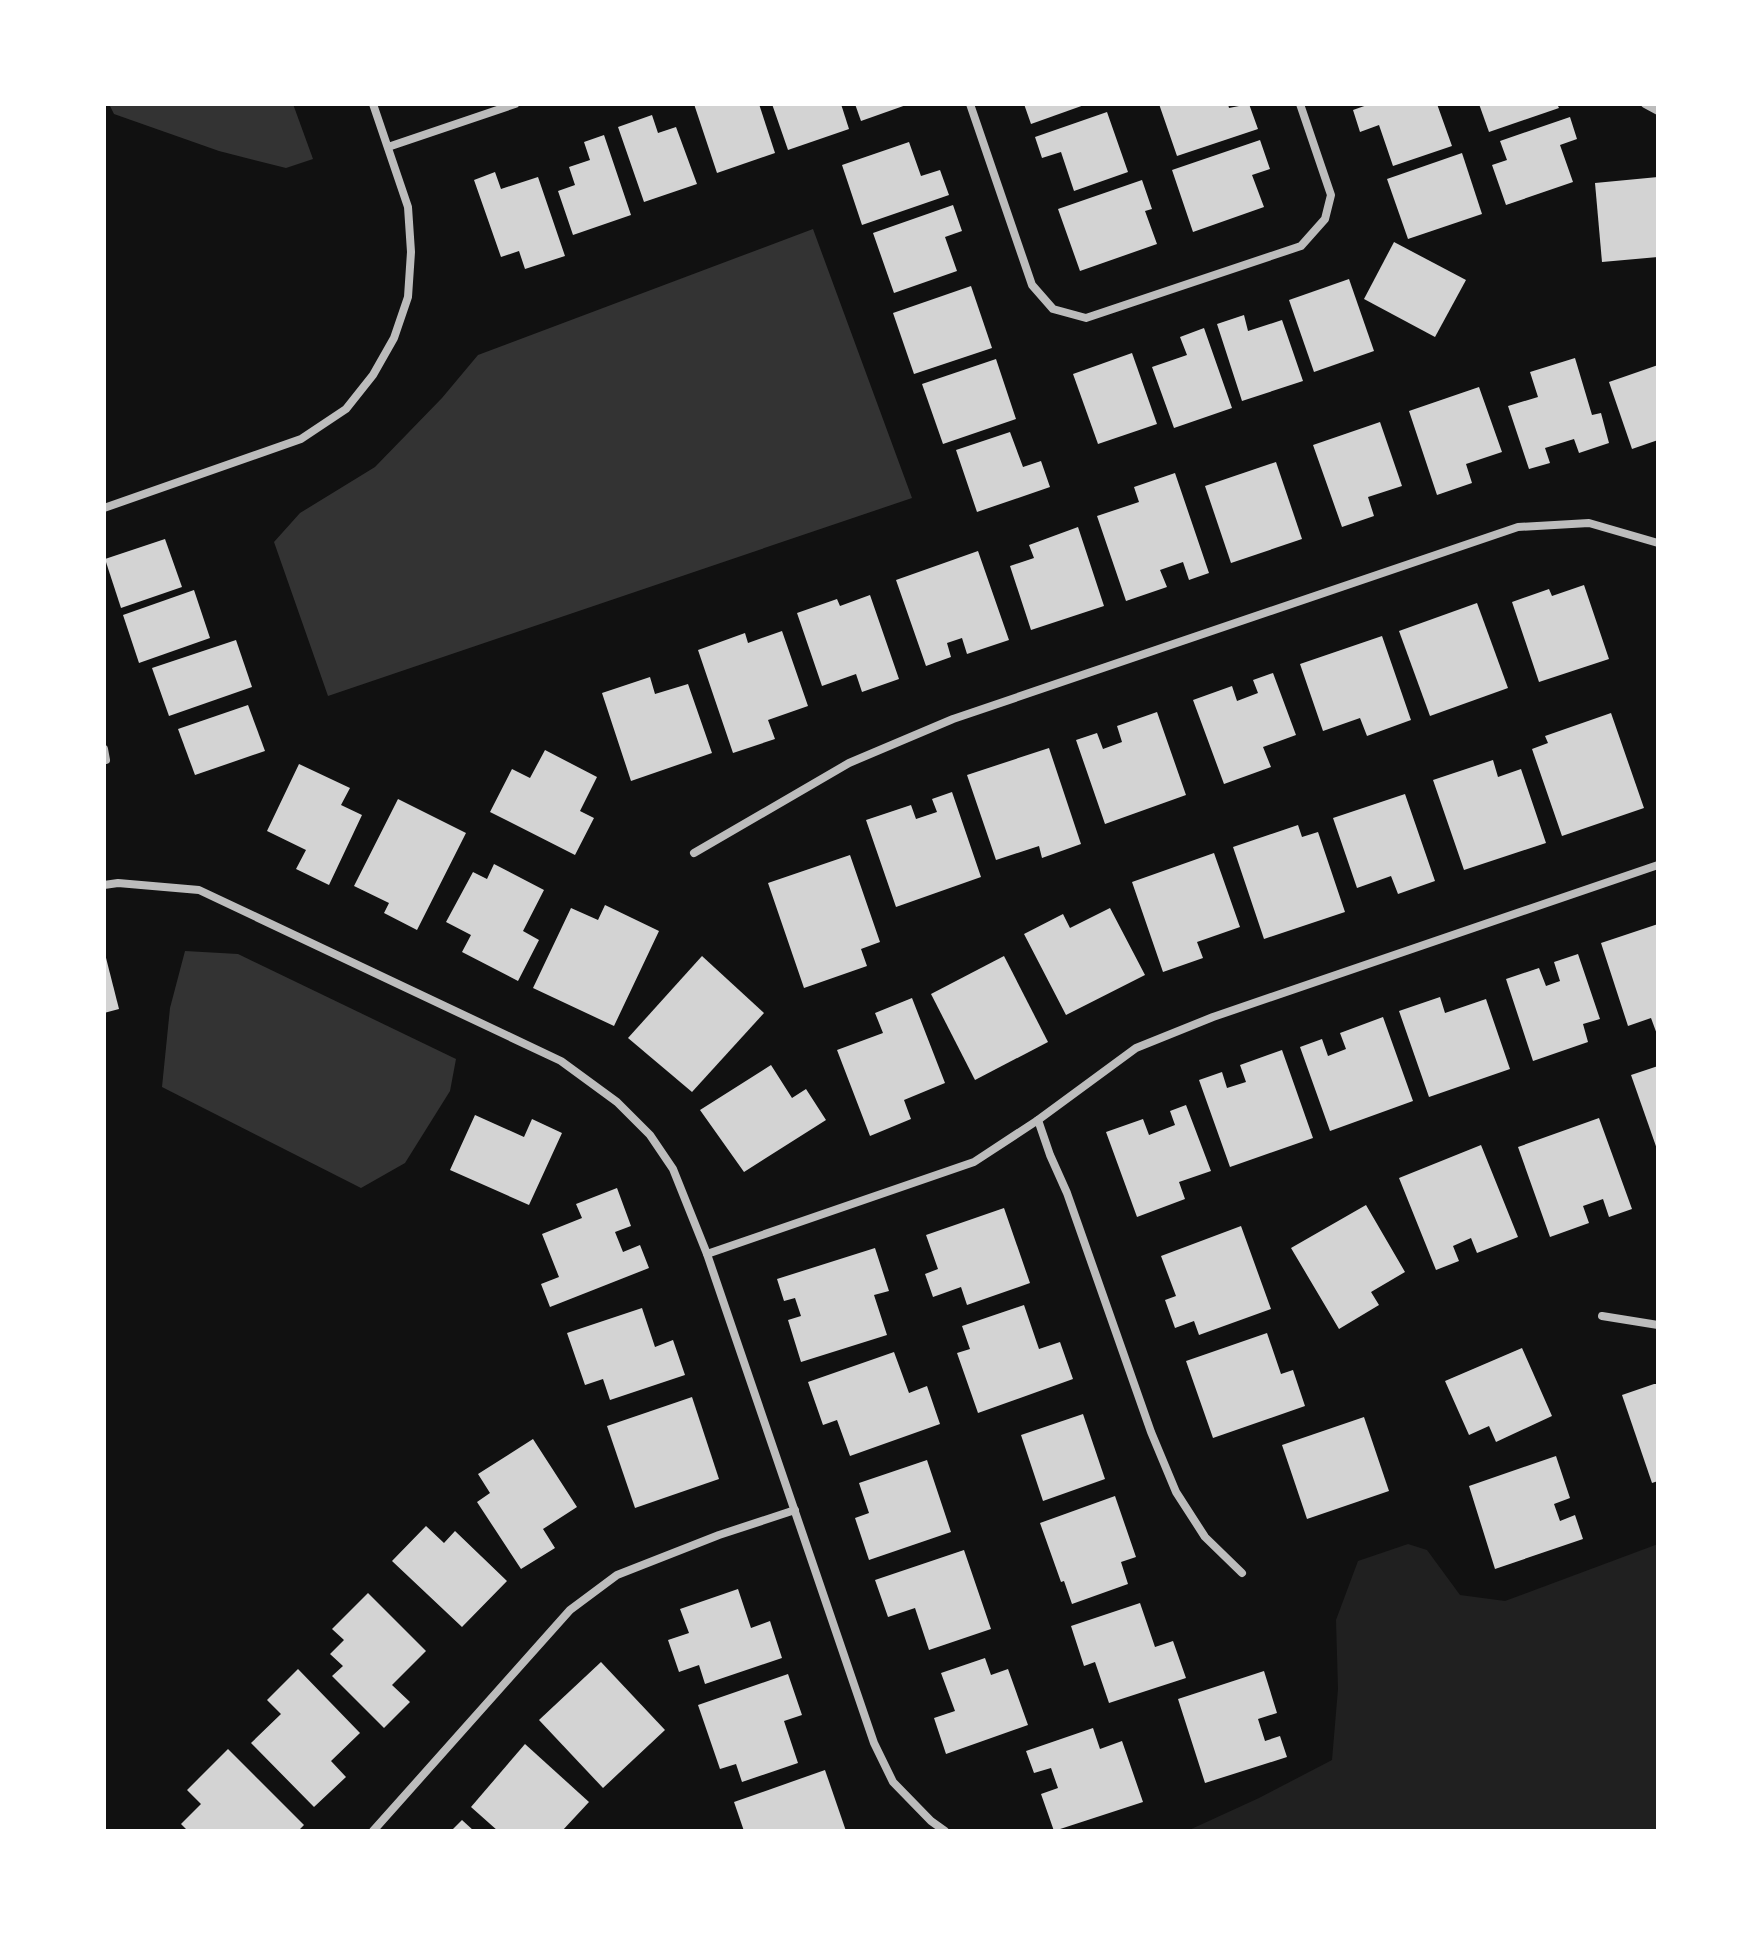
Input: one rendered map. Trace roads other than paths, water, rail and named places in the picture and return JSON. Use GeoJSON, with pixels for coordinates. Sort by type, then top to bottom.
{"type":"FeatureCollection","features":[{"type":"Feature","properties":{"kind":"street"},"geometry":{"type":"LineString","coordinates":[[104,508],[301,439],[346,409],[373,375],[394,338],[408,297],[411,252],[408,207],[373,104]]}},
{"type":"Feature","properties":{"kind":"street"},"geometry":{"type":"LineString","coordinates":[[388,147],[515,104]]}},
{"type":"Feature","properties":{"kind":"street"},"geometry":{"type":"LineString","coordinates":[[970,104],[1032,285],[1053,309],[1086,318],[1301,246],[1325,219],[1331,195],[1300,104]]}},
{"type":"Feature","properties":{"kind":"street"},"geometry":{"type":"LineString","coordinates":[[1645,104],[1658,111]]}},
{"type":"Feature","properties":{"kind":"street"},"geometry":{"type":"LineString","coordinates":[[694,853],[849,763],[953,719],[1518,527],[1589,523],[1658,543]]}},
{"type":"Feature","properties":{"kind":"street"},"geometry":{"type":"LineString","coordinates":[[104,749],[106,760]]}},
{"type":"Feature","properties":{"kind":"street"},"geometry":{"type":"LineString","coordinates":[[707,1254],[974,1162],[1038,1120],[1136,1048],[1213,1017],[1658,865]]}},
{"type":"Feature","properties":{"kind":"street"},"geometry":{"type":"LineString","coordinates":[[104,885],[118,883],[199,890],[561,1061],[617,1102],[650,1135],[673,1169],[707,1254],[874,1743],[893,1782],[945,1831]]}},
{"type":"Feature","properties":{"kind":"street"},"geometry":{"type":"LineString","coordinates":[[1038,1120],[1067,1193],[1151,1432],[1176,1492],[1205,1537],[1242,1573]]}},
{"type":"Feature","properties":{"kind":"street"},"geometry":{"type":"LineString","coordinates":[[1602,1316],[1658,1325]]}},
{"type":"Feature","properties":{"kind":"street"},"geometry":{"type":"LineString","coordinates":[[373,1831],[570,1610],[617,1575],[719,1535],[795,1510]]}}]}
